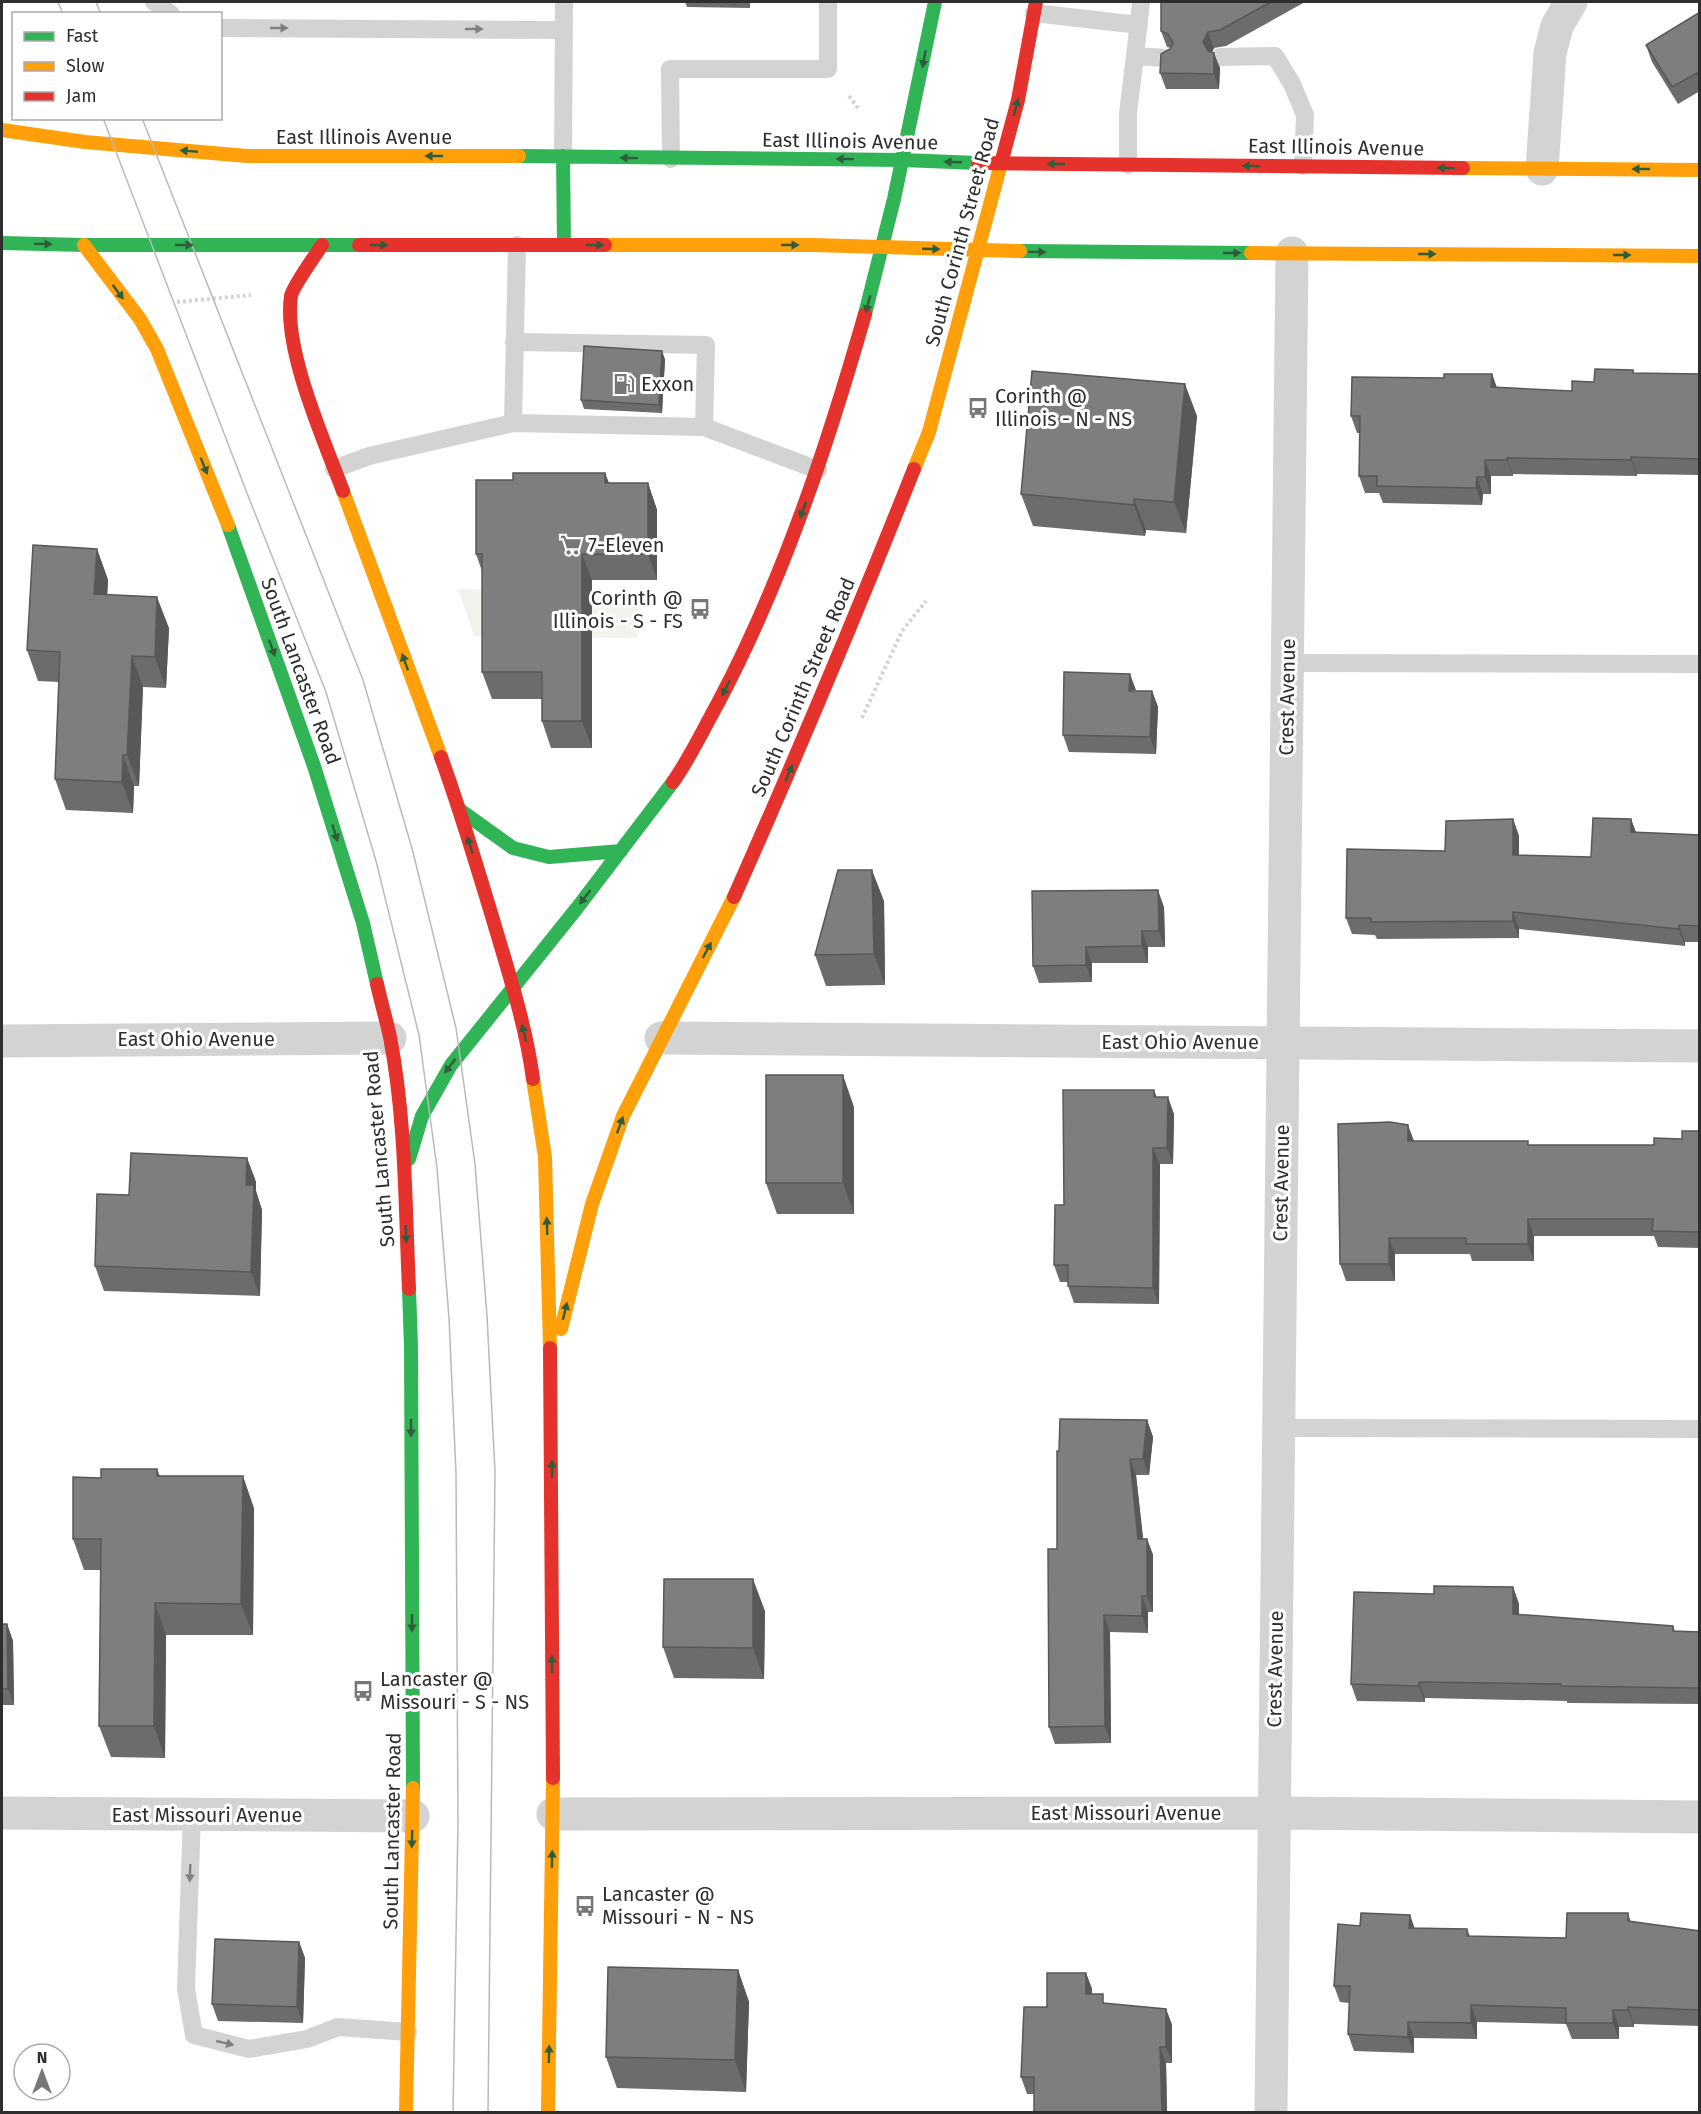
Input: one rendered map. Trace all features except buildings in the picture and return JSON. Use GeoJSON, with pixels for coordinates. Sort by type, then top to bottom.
{"type":"FeatureCollection","features":[{"type":"Feature","properties":{"kind":"main road"},"geometry":{"type":"LineString","coordinates":[[404,1175],[422,1115],[446,1071],[621,851],[684,766],[726,688],[779,575],[818,470],[883,247],[903,160],[934,2]]}},
{"type":"Feature","properties":{"kind":"main road","name":"South Corinth Street Road"},"geometry":{"type":"LineString","coordinates":[[551,1368],[592,1204],[623,1116],[724,919],[789,774],[870,581],[928,432],[1002,164],[1018,100],[1035,7]]}},
{"type":"Feature","properties":{"kind":"main road","name":"East Illinois Avenue"},"geometry":{"type":"LineString","coordinates":[[2,129],[85,142],[248,156],[563,156],[903,160],[1002,164],[1700,170]]}},
{"type":"Feature","properties":{"kind":"main road"},"geometry":{"type":"LineString","coordinates":[[563,156],[564,245]]}},
{"type":"Feature","properties":{"kind":"main road"},"geometry":{"type":"LineString","coordinates":[[2,243],[813,245],[1040,252],[1700,256]]}},
{"type":"Feature","properties":{"kind":"main road","name":"South Lancaster Road"},"geometry":{"type":"LineString","coordinates":[[84,245],[140,319],[157,349],[234,541],[315,766],[363,923],[390,1038],[398,1096],[404,1175],[411,1347],[413,1816],[406,2112]]}},
{"type":"Feature","properties":{"kind":"main road"},"geometry":{"type":"LineString","coordinates":[[322,245],[291,294],[291,332],[305,388],[460,810],[513,987],[530,1056],[545,1157],[551,1368],[553,1814],[548,2112]]}},
{"type":"Feature","properties":{"kind":"main road"},"geometry":{"type":"LineString","coordinates":[[460,810],[513,848],[549,856],[621,851]]}},
{"type":"Feature","properties":{"kind":"street"},"geometry":{"type":"LineString","coordinates":[[1542,169],[1550,53],[1557,26],[1570,2]]}},
{"type":"Feature","properties":{"kind":"street","name":"Crest Avenue"},"geometry":{"type":"LineString","coordinates":[[1271,2112],[1292,253]]}},
{"type":"Feature","properties":{"kind":"street","name":"East Ohio Avenue"},"geometry":{"type":"LineString","coordinates":[[2,1041],[390,1038]]}},
{"type":"Feature","properties":{"kind":"street","name":"East Ohio Avenue"},"geometry":{"type":"LineString","coordinates":[[661,1038],[1700,1046]]}},
{"type":"Feature","properties":{"kind":"street","name":"East Missouri Avenue"},"geometry":{"type":"LineString","coordinates":[[2,1813],[413,1816]]}},
{"type":"Feature","properties":{"kind":"street","name":"East Missouri Avenue"},"geometry":{"type":"LineString","coordinates":[[553,1814],[1273,1813],[1700,1817]]}},
{"type":"Feature","properties":{"kind":"lane"},"geometry":{"type":"LineString","coordinates":[[154,2],[168,12]]}},
{"type":"Feature","properties":{"kind":"lane"},"geometry":{"type":"LineString","coordinates":[[563,156],[564,2]]}},
{"type":"Feature","properties":{"kind":"lane"},"geometry":{"type":"LineString","coordinates":[[671,159],[670,69],[828,69],[828,2]]}},
{"type":"Feature","properties":{"kind":"lane"},"geometry":{"type":"LineString","coordinates":[[1128,165],[1128,113],[1141,2]]}},
{"type":"Feature","properties":{"kind":"lane"},"geometry":{"type":"LineString","coordinates":[[1035,7],[1139,25]]}},
{"type":"Feature","properties":{"kind":"lane"},"geometry":{"type":"LineString","coordinates":[[222,28],[564,30]]}},
{"type":"Feature","properties":{"kind":"lane"},"geometry":{"type":"LineString","coordinates":[[1135,56],[1167,58]]}},
{"type":"Feature","properties":{"kind":"lane"},"geometry":{"type":"LineString","coordinates":[[1220,57],[1275,56],[1292,84],[1305,115],[1303,166]]}},
{"type":"Feature","properties":{"kind":"lane"},"geometry":{"type":"LineString","coordinates":[[513,423],[518,245]]}},
{"type":"Feature","properties":{"kind":"lane"},"geometry":{"type":"LineString","coordinates":[[514,342],[706,345],[704,427]]}},
{"type":"Feature","properties":{"kind":"lane"},"geometry":{"type":"LineString","coordinates":[[334,470],[369,456],[513,423],[704,427],[818,470]]}},
{"type":"Feature","properties":{"kind":"lane"},"geometry":{"type":"LineString","coordinates":[[1287,663],[1700,664]]}},
{"type":"Feature","properties":{"kind":"lane"},"geometry":{"type":"LineString","coordinates":[[1278,1428],[1700,1429]]}},
{"type":"Feature","properties":{"kind":"lane"},"geometry":{"type":"LineString","coordinates":[[192,1815],[186,1989],[194,2036],[249,2049],[307,2039],[338,2027],[408,2032]]}},
{"type":"Feature","properties":{"kind":"path"},"geometry":{"type":"LineString","coordinates":[[168,303],[257,295]]}},
{"type":"Feature","properties":{"kind":"path"},"geometry":{"type":"LineString","coordinates":[[862,718],[902,631],[926,601]]}},
{"type":"Feature","properties":{"kind":"shaded area"},"geometry":{"type":"Polygon","coordinates":[[[458,589],[640,593],[638,638],[474,636],[458,589]]]}},
{"type":"Feature","properties":{"kind":"tram line"},"geometry":{"type":"LineString","coordinates":[[58,2],[62,12]]}},
{"type":"Feature","properties":{"kind":"tram line"},"geometry":{"type":"LineString","coordinates":[[96,2],[100,12]]}},
{"type":"Feature","properties":{"kind":"tram line"},"geometry":{"type":"LineString","coordinates":[[104,120],[326,692],[376,861],[419,1035],[437,1168],[449,1318],[456,1473],[458,1822],[453,2112]]}},
{"type":"Feature","properties":{"kind":"tram line"},"geometry":{"type":"LineString","coordinates":[[143,120],[363,680],[413,852],[456,1028],[475,1164],[487,1316],[495,1472],[488,2112]]}},
{"type":"Feature","properties":{"kind":"traffic: fast"},"geometry":{"type":"LineString","coordinates":[[865,314],[894,199],[935,2]]}},
{"type":"Feature","properties":{"kind":"traffic: fast"},"geometry":{"type":"LineString","coordinates":[[519,156],[903,160],[978,163]]}},
{"type":"Feature","properties":{"kind":"traffic: fast"},"geometry":{"type":"LineString","coordinates":[[563,156],[564,245]]}},
{"type":"Feature","properties":{"kind":"traffic: fast"},"geometry":{"type":"LineString","coordinates":[[2,243],[359,245]]}},
{"type":"Feature","properties":{"kind":"traffic: fast"},"geometry":{"type":"LineString","coordinates":[[1020,251],[1251,253]]}},
{"type":"Feature","properties":{"kind":"traffic: fast"},"geometry":{"type":"LineString","coordinates":[[228,525],[314,766],[363,923],[377,984]]}},
{"type":"Feature","properties":{"kind":"traffic: fast"},"geometry":{"type":"LineString","coordinates":[[409,1159],[422,1116],[451,1065],[577,908],[673,782]]}},
{"type":"Feature","properties":{"kind":"traffic: fast"},"geometry":{"type":"LineString","coordinates":[[460,810],[513,848],[549,857],[621,851]]}},
{"type":"Feature","properties":{"kind":"traffic: fast"},"geometry":{"type":"LineString","coordinates":[[409,1289],[413,1788]]}},
{"type":"Feature","properties":{"kind":"traffic: slow"},"geometry":{"type":"LineString","coordinates":[[2,130],[85,142],[247,156],[519,156]]}},
{"type":"Feature","properties":{"kind":"traffic: slow"},"geometry":{"type":"LineString","coordinates":[[914,469],[929,432],[1003,156]]}},
{"type":"Feature","properties":{"kind":"traffic: slow"},"geometry":{"type":"LineString","coordinates":[[1463,168],[1700,170]]}},
{"type":"Feature","properties":{"kind":"traffic: slow"},"geometry":{"type":"LineString","coordinates":[[84,245],[140,319],[157,349],[228,525]]}},
{"type":"Feature","properties":{"kind":"traffic: slow"},"geometry":{"type":"LineString","coordinates":[[605,245],[813,245],[1020,251]]}},
{"type":"Feature","properties":{"kind":"traffic: slow"},"geometry":{"type":"LineString","coordinates":[[1251,253],[1700,256]]}},
{"type":"Feature","properties":{"kind":"traffic: slow"},"geometry":{"type":"LineString","coordinates":[[343,491],[441,757]]}},
{"type":"Feature","properties":{"kind":"traffic: slow"},"geometry":{"type":"LineString","coordinates":[[561,1329],[592,1204],[623,1116],[734,897]]}},
{"type":"Feature","properties":{"kind":"traffic: slow"},"geometry":{"type":"LineString","coordinates":[[533,1079],[545,1157],[550,1348]]}},
{"type":"Feature","properties":{"kind":"traffic: slow"},"geometry":{"type":"LineString","coordinates":[[548,2112],[553,1778]]}},
{"type":"Feature","properties":{"kind":"traffic: slow"},"geometry":{"type":"LineString","coordinates":[[406,2112],[413,1788]]}},
{"type":"Feature","properties":{"kind":"traffic: jam"},"geometry":{"type":"LineString","coordinates":[[1003,156],[1018,100],[1036,2]]}},
{"type":"Feature","properties":{"kind":"traffic: jam"},"geometry":{"type":"LineString","coordinates":[[978,163],[1463,168]]}},
{"type":"Feature","properties":{"kind":"traffic: jam"},"geometry":{"type":"LineString","coordinates":[[322,245],[293,291],[290,318],[299,368],[316,421],[343,491]]}},
{"type":"Feature","properties":{"kind":"traffic: jam"},"geometry":{"type":"LineString","coordinates":[[359,245],[605,245]]}},
{"type":"Feature","properties":{"kind":"traffic: jam"},"geometry":{"type":"LineString","coordinates":[[673,782],[718,703],[783,561],[819,463],[865,314]]}},
{"type":"Feature","properties":{"kind":"traffic: jam"},"geometry":{"type":"LineString","coordinates":[[734,897],[826,684],[914,469]]}},
{"type":"Feature","properties":{"kind":"traffic: jam"},"geometry":{"type":"LineString","coordinates":[[441,757],[469,840],[511,981],[522,1020],[533,1079]]}},
{"type":"Feature","properties":{"kind":"traffic: jam"},"geometry":{"type":"LineString","coordinates":[[377,984],[390,1037],[399,1100],[409,1289]]}},
{"type":"Feature","properties":{"kind":"traffic: jam"},"geometry":{"type":"LineString","coordinates":[[550,1348],[553,1778]]}},
{"type":"Feature","properties":{"kind":"place","name":"Exxon"},"geometry":{"type":"Point","coordinates":[624,384]}},
{"type":"Feature","properties":{"kind":"place","name":"Corinth @ Illinois - N - NS"},"geometry":{"type":"Point","coordinates":[978,408]}},
{"type":"Feature","properties":{"kind":"place","name":"7-Eleven"},"geometry":{"type":"Point","coordinates":[571,545]}},
{"type":"Feature","properties":{"kind":"place","name":"Corinth @ Illinois - S - FS"},"geometry":{"type":"Point","coordinates":[700,609]}},
{"type":"Feature","properties":{"kind":"place","name":"Lancaster @ Missouri - S - NS"},"geometry":{"type":"Point","coordinates":[363,1691]}},
{"type":"Feature","properties":{"kind":"place","name":"Lancaster @ Missouri - N - NS"},"geometry":{"type":"Point","coordinates":[585,1906]}}]}
